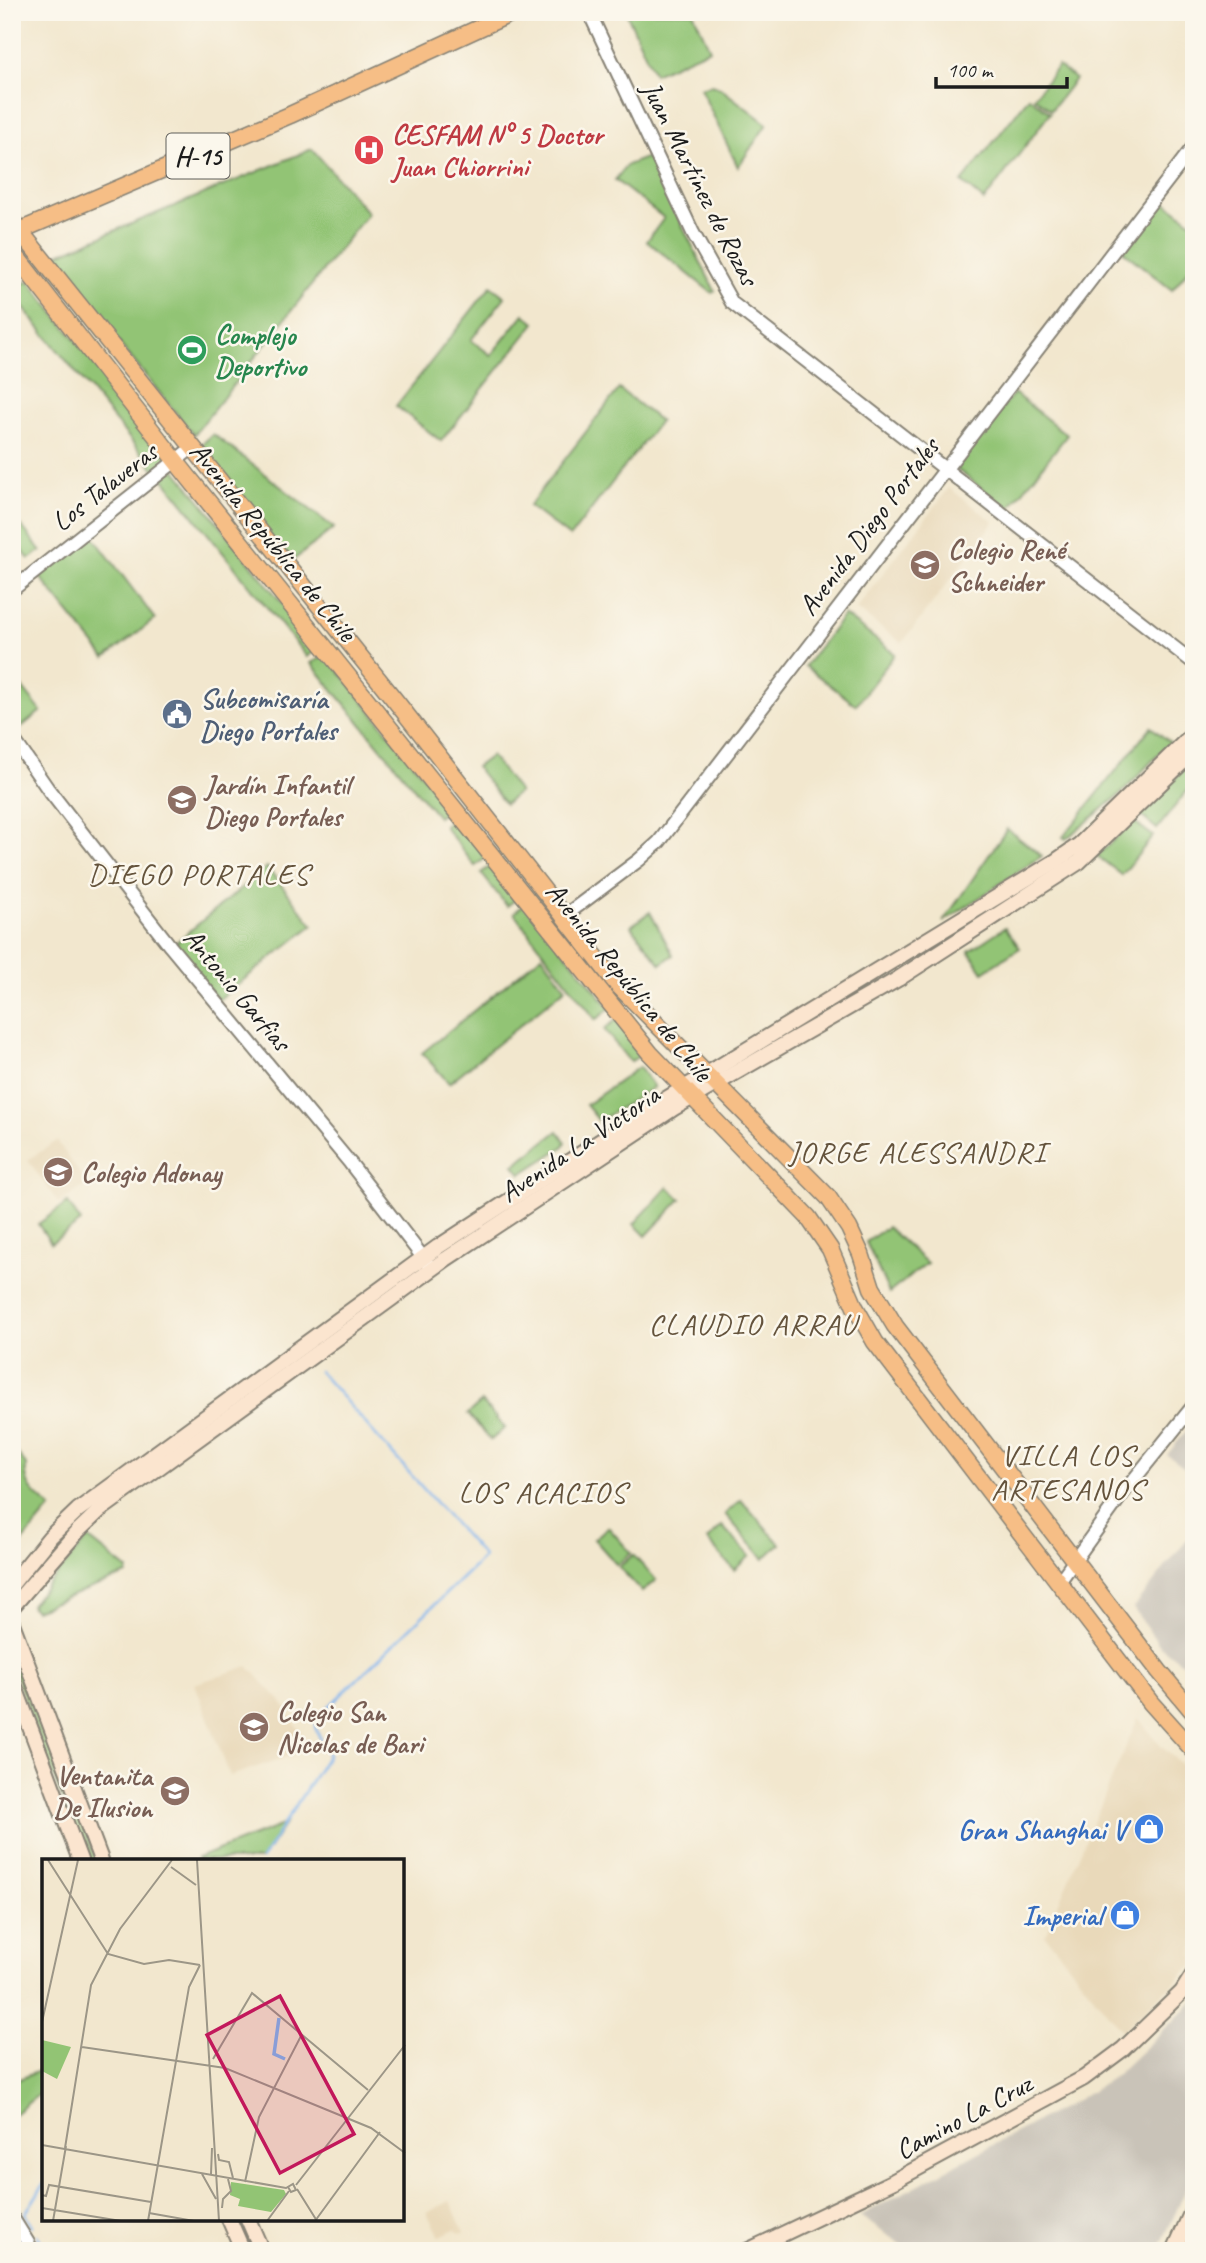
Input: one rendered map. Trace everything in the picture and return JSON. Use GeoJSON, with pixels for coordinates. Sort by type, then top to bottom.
{"type":"FeatureCollection","features":[{"type":"Feature","properties":{"kind":"main road","name":"H-15"},"geometry":{"type":"LineString","coordinates":[[15,228],[290,115],[514,12]]}},
{"type":"Feature","properties":{"kind":"main road","name":"Avenida República de Chile"},"geometry":{"type":"LineString","coordinates":[[15,228],[193,447],[617,984],[828,1198],[849,1228],[862,1254],[872,1288],[895,1326],[1158,1671],[1194,1713]]}},
{"type":"Feature","properties":{"kind":"main road","name":"Avenida República de Chile"},"geometry":{"type":"LineString","coordinates":[[12,251],[176,461],[687,1093],[817,1228],[836,1259],[867,1331],[1133,1680],[1194,1751]]}},
{"type":"Feature","properties":{"kind":"main road","name":"Avenida La Victoria"},"geometry":{"type":"LineString","coordinates":[[12,1584],[78,1510],[428,1263],[687,1093],[1065,855],[1194,733]]}},
{"type":"Feature","properties":{"kind":"main road","name":"Avenida La Victoria"},"geometry":{"type":"LineString","coordinates":[[709,1080],[898,979],[1079,862],[1194,751]]}},
{"type":"Feature","properties":{"kind":"main road","name":"Avenida La Victoria"},"geometry":{"type":"LineString","coordinates":[[12,1607],[78,1531],[100,1510],[428,1263]]}},
{"type":"Feature","properties":{"kind":"main road"},"geometry":{"type":"LineString","coordinates":[[12,1623],[101,1859]]}},
{"type":"Feature","properties":{"kind":"main road"},"geometry":{"type":"LineString","coordinates":[[1133,1680],[1143,1669],[1158,1671]]}},
{"type":"Feature","properties":{"kind":"main road"},"geometry":{"type":"LineString","coordinates":[[12,1679],[80,1859]]}},
{"type":"Feature","properties":{"kind":"main road","name":"Camino La Cruz"},"geometry":{"type":"LineString","coordinates":[[747,2251],[894,2181],[1084,2078],[1123,2049],[1188,1990],[1194,1973]]}},
{"type":"Feature","properties":{"kind":"main road"},"geometry":{"type":"LineString","coordinates":[[1174,2251],[1194,2207]]}},
{"type":"Feature","properties":{"kind":"main road"},"geometry":{"type":"LineString","coordinates":[[230,2221],[243,2251]]}},
{"type":"Feature","properties":{"kind":"main road"},"geometry":{"type":"LineString","coordinates":[[249,2221],[262,2251]]}},
{"type":"Feature","properties":{"kind":"main road"},"geometry":{"type":"LineString","coordinates":[[1190,2251],[1194,2244]]}},
{"type":"Feature","properties":{"kind":"street","name":"Juan Martínez de Rozas"},"geometry":{"type":"LineString","coordinates":[[589,12],[681,209],[732,303],[1194,663]]}},
{"type":"Feature","properties":{"kind":"street","name":"Avenida Diego Portales"},"geometry":{"type":"LineString","coordinates":[[563,916],[659,842],[944,467],[1194,146]]}},
{"type":"Feature","properties":{"kind":"street","name":"Los Talaveras"},"geometry":{"type":"LineString","coordinates":[[12,590],[193,447]]}},
{"type":"Feature","properties":{"kind":"street","name":"Antonio Garfias"},"geometry":{"type":"LineString","coordinates":[[12,737],[48,789],[170,946],[350,1163],[428,1263]]}},
{"type":"Feature","properties":{"kind":"street"},"geometry":{"type":"LineString","coordinates":[[1059,1582],[1123,1493],[1194,1405]]}},
{"type":"Feature","properties":{"kind":"street"},"geometry":{"type":"LineString","coordinates":[[12,2217],[33,2251]]}},
{"type":"Feature","properties":{"kind":"shaded area","name":"Colegio René Schneider"},"geometry":{"type":"Polygon","coordinates":[[[949,488],[994,522],[902,643],[856,609],[949,488]]]}},
{"type":"Feature","properties":{"kind":"shaded area","name":"Colegio Adonay"},"geometry":{"type":"Polygon","coordinates":[[[57,1141],[87,1184],[59,1204],[28,1160],[57,1141]]]}},
{"type":"Feature","properties":{"kind":"shaded area"},"geometry":{"type":"Polygon","coordinates":[[[1194,1421],[1194,1475],[1167,1455],[1194,1421]]]}},
{"type":"Feature","properties":{"kind":"shaded area"},"geometry":{"type":"Polygon","coordinates":[[[1194,1531],[1194,1672],[1160,1646],[1133,1608],[1194,1531]]]}},
{"type":"Feature","properties":{"kind":"shaded area","name":"Colegio San Nicolas de Bari"},"geometry":{"type":"Polygon","coordinates":[[[248,1666],[284,1705],[310,1749],[230,1776],[195,1684],[248,1666]]]}},
{"type":"Feature","properties":{"kind":"shaded area"},"geometry":{"type":"Polygon","coordinates":[[[1138,1718],[1161,1746],[1194,1776],[1194,1964],[1122,2031],[1045,1935],[1138,1718]]]}},
{"type":"Feature","properties":{"kind":"shaded area"},"geometry":{"type":"Polygon","coordinates":[[[1194,2001],[1194,2172],[1158,2251],[910,2251],[860,2216],[1079,2099],[1116,2075],[1194,2001]]]}},
{"type":"Feature","properties":{"kind":"shaded area"},"geometry":{"type":"Polygon","coordinates":[[[450,2201],[464,2232],[459,2233],[455,2229],[439,2236],[427,2213],[450,2201]]]}},
{"type":"Feature","properties":{"kind":"green space"},"geometry":{"type":"Polygon","coordinates":[[[626,12],[693,12],[710,49],[654,74],[626,12]]]}},
{"type":"Feature","properties":{"kind":"green space"},"geometry":{"type":"Polygon","coordinates":[[[1058,66],[1075,79],[1051,110],[1034,97],[1058,66]]]}},
{"type":"Feature","properties":{"kind":"green space"},"geometry":{"type":"Polygon","coordinates":[[[711,85],[720,88],[767,124],[738,167],[700,88],[711,85]]]}},
{"type":"Feature","properties":{"kind":"green space"},"geometry":{"type":"Polygon","coordinates":[[[1029,97],[1050,113],[984,201],[962,182],[1029,97]]]}},
{"type":"Feature","properties":{"kind":"green space","name":"Complejo Deportivo"},"geometry":{"type":"Polygon","coordinates":[[[312,149],[368,213],[194,435],[55,265],[56,255],[312,149]]]}},
{"type":"Feature","properties":{"kind":"green space"},"geometry":{"type":"Polygon","coordinates":[[[648,157],[715,291],[712,293],[647,241],[664,218],[615,180],[627,165],[648,157]]]}},
{"type":"Feature","properties":{"kind":"green space"},"geometry":{"type":"Polygon","coordinates":[[[1163,200],[1194,224],[1194,263],[1172,290],[1123,251],[1163,200]]]}},
{"type":"Feature","properties":{"kind":"green space"},"geometry":{"type":"Polygon","coordinates":[[[29,281],[170,460],[155,470],[12,294],[12,288],[29,281]]]}},
{"type":"Feature","properties":{"kind":"green space"},"geometry":{"type":"Polygon","coordinates":[[[491,286],[505,297],[471,340],[491,355],[524,314],[535,323],[441,441],[396,406],[491,286]]]}},
{"type":"Feature","properties":{"kind":"green space"},"geometry":{"type":"Polygon","coordinates":[[[619,389],[660,421],[570,537],[529,506],[619,389]]]}},
{"type":"Feature","properties":{"kind":"green space"},"geometry":{"type":"Polygon","coordinates":[[[1014,393],[1067,435],[1009,509],[955,468],[1014,393]]]}},
{"type":"Feature","properties":{"kind":"green space"},"geometry":{"type":"Polygon","coordinates":[[[213,434],[334,528],[291,562],[199,447],[213,434]]]}},
{"type":"Feature","properties":{"kind":"green space"},"geometry":{"type":"Polygon","coordinates":[[[175,469],[318,648],[307,657],[162,477],[175,469]]]}},
{"type":"Feature","properties":{"kind":"green space"},"geometry":{"type":"Polygon","coordinates":[[[21,525],[41,551],[29,559],[12,538],[12,531],[21,525]]]}},
{"type":"Feature","properties":{"kind":"green space"},"geometry":{"type":"Polygon","coordinates":[[[93,536],[155,619],[105,658],[39,576],[93,536]]]}},
{"type":"Feature","properties":{"kind":"green space"},"geometry":{"type":"Polygon","coordinates":[[[844,615],[895,654],[856,705],[805,666],[844,615]]]}},
{"type":"Feature","properties":{"kind":"green space"},"geometry":{"type":"Polygon","coordinates":[[[326,655],[449,808],[438,817],[311,663],[326,655]]]}},
{"type":"Feature","properties":{"kind":"green space"},"geometry":{"type":"Polygon","coordinates":[[[14,677],[41,711],[20,728],[12,719],[14,677]]]}},
{"type":"Feature","properties":{"kind":"green space"},"geometry":{"type":"Polygon","coordinates":[[[1151,727],[1170,742],[1122,793],[1066,839],[1063,837],[1151,727]]]}},
{"type":"Feature","properties":{"kind":"green space"},"geometry":{"type":"Polygon","coordinates":[[[491,756],[519,792],[505,804],[476,767],[491,756]]]}},
{"type":"Feature","properties":{"kind":"green space"},"geometry":{"type":"Polygon","coordinates":[[[1194,759],[1194,782],[1157,829],[1140,815],[1194,759]]]}},
{"type":"Feature","properties":{"kind":"green space"},"geometry":{"type":"Polygon","coordinates":[[[457,816],[487,857],[475,866],[444,826],[457,816]]]}},
{"type":"Feature","properties":{"kind":"green space"},"geometry":{"type":"Polygon","coordinates":[[[1133,821],[1153,836],[1122,875],[1097,856],[1133,821]]]}},
{"type":"Feature","properties":{"kind":"green space"},"geometry":{"type":"Polygon","coordinates":[[[1007,829],[1042,856],[943,922],[1007,829]]]}},
{"type":"Feature","properties":{"kind":"green space"},"geometry":{"type":"Polygon","coordinates":[[[495,863],[520,896],[507,906],[481,873],[495,863]]]}},
{"type":"Feature","properties":{"kind":"green space"},"geometry":{"type":"Polygon","coordinates":[[[267,867],[313,925],[218,1000],[173,945],[267,867]]]}},
{"type":"Feature","properties":{"kind":"green space"},"geometry":{"type":"Polygon","coordinates":[[[525,903],[610,1008],[596,1020],[514,913],[525,903]]]}},
{"type":"Feature","properties":{"kind":"green space"},"geometry":{"type":"Polygon","coordinates":[[[650,912],[673,955],[661,964],[631,926],[650,912]]]}},
{"type":"Feature","properties":{"kind":"green space"},"geometry":{"type":"Polygon","coordinates":[[[1005,927],[1020,948],[983,972],[969,951],[1005,927]]]}},
{"type":"Feature","properties":{"kind":"green space"},"geometry":{"type":"Polygon","coordinates":[[[542,955],[566,988],[449,1083],[422,1053],[542,955]]]}},
{"type":"Feature","properties":{"kind":"green space"},"geometry":{"type":"Polygon","coordinates":[[[618,1019],[644,1053],[630,1062],[604,1029],[618,1019]]]}},
{"type":"Feature","properties":{"kind":"green space"},"geometry":{"type":"Polygon","coordinates":[[[639,1067],[654,1087],[599,1121],[586,1105],[639,1067]]]}},
{"type":"Feature","properties":{"kind":"green space"},"geometry":{"type":"Polygon","coordinates":[[[558,1131],[566,1142],[563,1147],[521,1174],[514,1165],[558,1131]]]}},
{"type":"Feature","properties":{"kind":"green space"},"geometry":{"type":"Polygon","coordinates":[[[668,1187],[681,1199],[646,1236],[634,1224],[668,1187]]]}},
{"type":"Feature","properties":{"kind":"green space"},"geometry":{"type":"Polygon","coordinates":[[[68,1203],[81,1222],[51,1243],[38,1224],[68,1203]]]}},
{"type":"Feature","properties":{"kind":"green space"},"geometry":{"type":"Polygon","coordinates":[[[887,1227],[927,1263],[889,1293],[866,1242],[887,1227]]]}},
{"type":"Feature","properties":{"kind":"green space"},"geometry":{"type":"Polygon","coordinates":[[[482,1402],[505,1428],[491,1440],[468,1414],[482,1402]]]}},
{"type":"Feature","properties":{"kind":"green space"},"geometry":{"type":"Polygon","coordinates":[[[12,1446],[26,1465],[27,1479],[32,1490],[51,1508],[12,1554],[12,1446]]]}},
{"type":"Feature","properties":{"kind":"green space"},"geometry":{"type":"Polygon","coordinates":[[[741,1500],[780,1544],[764,1559],[725,1514],[741,1500]]]}},
{"type":"Feature","properties":{"kind":"green space"},"geometry":{"type":"Polygon","coordinates":[[[722,1526],[750,1556],[734,1570],[707,1540],[722,1526]]]}},
{"type":"Feature","properties":{"kind":"green space"},"geometry":{"type":"Polygon","coordinates":[[[608,1527],[631,1553],[617,1565],[594,1539],[608,1527]]]}},
{"type":"Feature","properties":{"kind":"green space"},"geometry":{"type":"Polygon","coordinates":[[[88,1538],[128,1570],[127,1574],[35,1610],[30,1605],[88,1538]]]}},
{"type":"Feature","properties":{"kind":"green space"},"geometry":{"type":"Polygon","coordinates":[[[633,1555],[656,1580],[642,1592],[619,1567],[633,1555]]]}},
{"type":"Feature","properties":{"kind":"green space"},"geometry":{"type":"Polygon","coordinates":[[[12,1636],[96,1859],[84,1859],[12,1664],[12,1636]]]}},
{"type":"Feature","properties":{"kind":"green space"},"geometry":{"type":"Polygon","coordinates":[[[285,1824],[262,1859],[197,1858],[285,1824]]]}},
{"type":"Feature","properties":{"kind":"green space"},"geometry":{"type":"Polygon","coordinates":[[[42,2070],[42,2092],[12,2116],[12,2082],[42,2070]]]}},
{"type":"Feature","properties":{"kind":"waterway"},"geometry":{"type":"LineString","coordinates":[[262,1859],[328,1755],[315,1727],[319,1716],[484,1557],[319,1371]]}},
{"type":"Feature","properties":{"kind":"waterway"},"geometry":{"type":"LineString","coordinates":[[32,2226],[25,2214],[42,2187]]}},
{"type":"Feature","properties":{"kind":"waterway"},"geometry":{"type":"LineString","coordinates":[[37,2235],[47,2251]]}},
{"type":"Feature","properties":{"kind":"place","name":"CESFAM N° 5 Doctor Juan Chiorrini"},"geometry":{"type":"Point","coordinates":[369,150]}},
{"type":"Feature","properties":{"kind":"place","name":"Complejo Deportivo"},"geometry":{"type":"Point","coordinates":[192,350]}},
{"type":"Feature","properties":{"kind":"place","name":"Colegio René Schneider"},"geometry":{"type":"Point","coordinates":[925,565]}},
{"type":"Feature","properties":{"kind":"place","name":"Subcomisaría Diego Portales"},"geometry":{"type":"Point","coordinates":[177,714]}},
{"type":"Feature","properties":{"kind":"place","name":"Jardín Infantil Diego Portales"},"geometry":{"type":"Point","coordinates":[182,800]}},
{"type":"Feature","properties":{"kind":"place","name":"Colegio Adonay"},"geometry":{"type":"Point","coordinates":[58,1172]}},
{"type":"Feature","properties":{"kind":"place","name":"Colegio San Nicolas de Bari"},"geometry":{"type":"Point","coordinates":[254,1727]}},
{"type":"Feature","properties":{"kind":"place","name":"Ventanita De Ilusion"},"geometry":{"type":"Point","coordinates":[175,1791]}},
{"type":"Feature","properties":{"kind":"place","name":"Gran Shanghai V"},"geometry":{"type":"Point","coordinates":[1149,1829]}},
{"type":"Feature","properties":{"kind":"place","name":"Imperial"},"geometry":{"type":"Point","coordinates":[1125,1915]}},
{"type":"Feature","properties":{"kind":"district","name":"DIEGO PORTALES"},"geometry":{"type":"Point","coordinates":[199,874]}},
{"type":"Feature","properties":{"kind":"district","name":"JORGE ALESSANDRI"},"geometry":{"type":"Point","coordinates":[918,1152]}},
{"type":"Feature","properties":{"kind":"district","name":"CLAUDIO ARRAU"},"geometry":{"type":"Point","coordinates":[753,1324]}},
{"type":"Feature","properties":{"kind":"district","name":"VILLA LOS ARTESANOS"},"geometry":{"type":"Point","coordinates":[1068,1472]}},
{"type":"Feature","properties":{"kind":"district","name":"LOS ACACIOS"},"geometry":{"type":"Point","coordinates":[543,1492]}}]}
